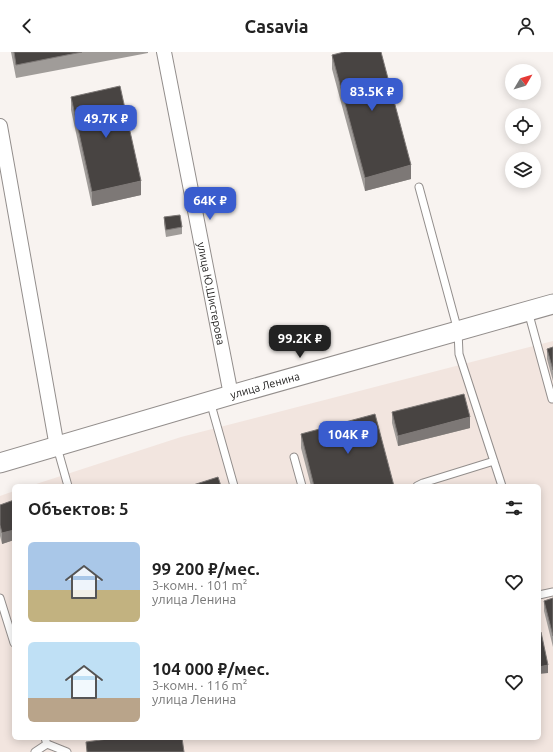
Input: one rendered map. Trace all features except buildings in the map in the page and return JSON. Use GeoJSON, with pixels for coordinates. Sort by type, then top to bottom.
{"type":"FeatureCollection","features":[{"type":"Feature","properties":{"kind":"main road","name":"улица Ленина"},"geometry":{"type":"LineString","coordinates":[[0,463],[231,394],[553,304]]}},
{"type":"Feature","properties":{"kind":"street","name":"улица Ю.Шистерова"},"geometry":{"type":"LineString","coordinates":[[164,52],[231,394]]}},
{"type":"Feature","properties":{"kind":"street"},"geometry":{"type":"LineString","coordinates":[[0,126],[57,447]]}},
{"type":"Feature","properties":{"kind":"lane"},"geometry":{"type":"LineString","coordinates":[[419,187],[458,331],[459,354],[501,484]]}},
{"type":"Feature","properties":{"kind":"lane"},"geometry":{"type":"LineString","coordinates":[[528,311],[552,399]]}},
{"type":"Feature","properties":{"kind":"lane"},"geometry":{"type":"LineString","coordinates":[[210,401],[233,484]]}},
{"type":"Feature","properties":{"kind":"lane"},"geometry":{"type":"LineString","coordinates":[[57,447],[67,484]]}},
{"type":"Feature","properties":{"kind":"lane"},"geometry":{"type":"LineString","coordinates":[[294,457],[301,484]]}},
{"type":"Feature","properties":{"kind":"lane"},"geometry":{"type":"LineString","coordinates":[[420,484],[494,461]]}},
{"type":"Feature","properties":{"kind":"lane"},"geometry":{"type":"LineString","coordinates":[[541,595],[553,592]]}},
{"type":"Feature","properties":{"kind":"lane"},"geometry":{"type":"LineString","coordinates":[[0,598],[12,637]]}},
{"type":"Feature","properties":{"kind":"lane"},"geometry":{"type":"LineString","coordinates":[[35,752],[46,741],[66,752]]}},
{"type":"Feature","properties":{"kind":"shaded area"},"geometry":{"type":"Polygon","coordinates":[[[553,341],[553,752],[0,752],[0,496],[12,492],[12,740],[541,740],[541,484],[36,484],[181,437],[553,341]]]}}]}
